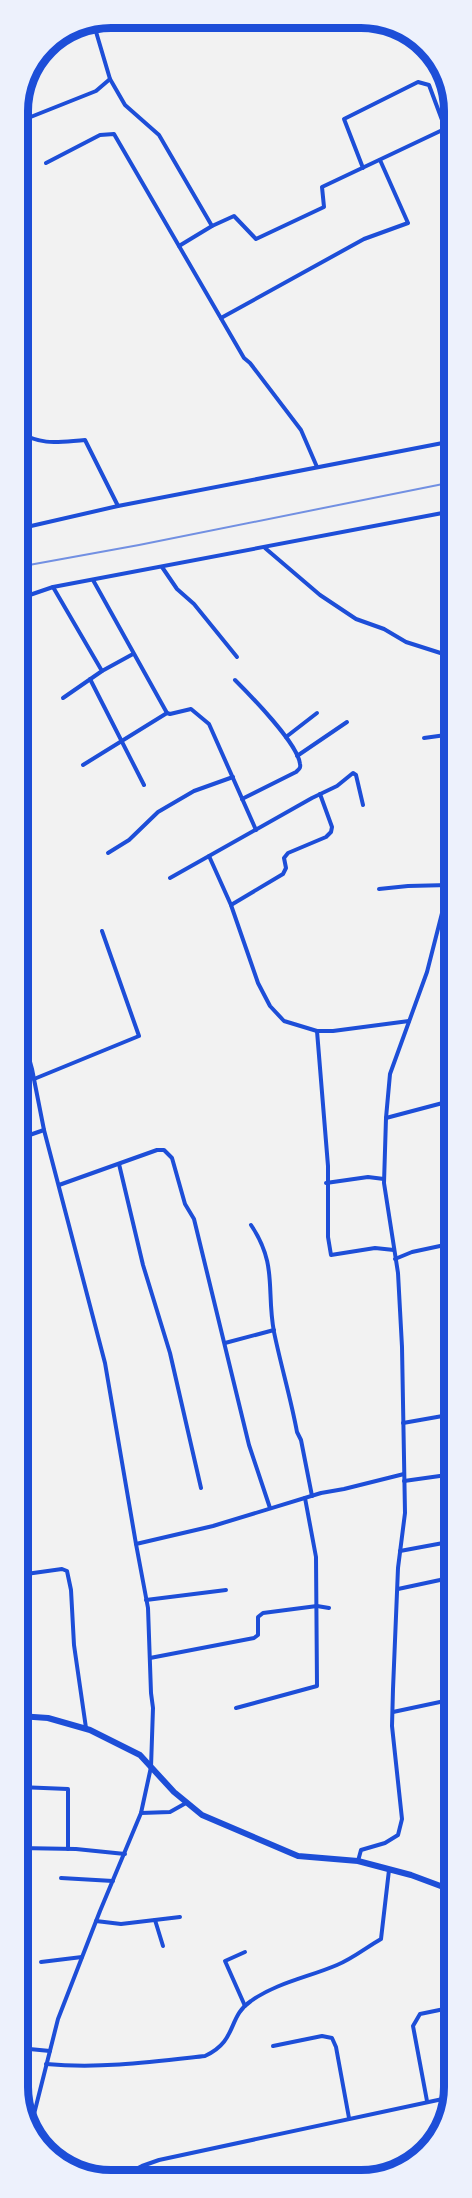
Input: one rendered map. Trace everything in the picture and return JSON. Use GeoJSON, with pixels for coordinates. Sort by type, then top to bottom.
{"type":"FeatureCollection","features":[{"type":"Feature","properties":{"kind":"main road"},"geometry":{"type":"LineString","coordinates":[[28,1717],[48,1718],[86,1729],[140,1755],[187,1803],[202,1815],[298,1856],[358,1861],[411,1875],[443,1887]]}},
{"type":"Feature","properties":{"kind":"street"},"geometry":{"type":"LineString","coordinates":[[95,30],[110,79],[125,105],[159,135],[212,225]]}},
{"type":"Feature","properties":{"kind":"street"},"geometry":{"type":"LineString","coordinates":[[29,118],[96,91],[110,79]]}},
{"type":"Feature","properties":{"kind":"street"},"geometry":{"type":"LineString","coordinates":[[363,168],[344,119],[418,82],[429,85],[444,125]]}},
{"type":"Feature","properties":{"kind":"street"},"geometry":{"type":"LineString","coordinates":[[179,246],[212,225],[234,216],[256,239],[324,207],[322,187],[444,128]]}},
{"type":"Feature","properties":{"kind":"street"},"geometry":{"type":"LineString","coordinates":[[46,163],[100,135],[114,134],[244,358],[300,430],[317,467]]}},
{"type":"Feature","properties":{"kind":"street"},"geometry":{"type":"LineString","coordinates":[[221,318],[364,239],[408,223],[380,160]]}},
{"type":"Feature","properties":{"kind":"street"},"geometry":{"type":"LineString","coordinates":[[29,438],[45,443],[85,440],[118,506]]}},
{"type":"Feature","properties":{"kind":"street"},"geometry":{"type":"LineString","coordinates":[[29,527],[118,506],[444,443]]}},
{"type":"Feature","properties":{"kind":"street"},"geometry":{"type":"LineString","coordinates":[[29,595],[53,587],[444,514]]}},
{"type":"Feature","properties":{"kind":"street"},"geometry":{"type":"LineString","coordinates":[[265,547],[320,595],[356,619],[384,629],[406,642],[444,654]]}},
{"type":"Feature","properties":{"kind":"street"},"geometry":{"type":"LineString","coordinates":[[162,567],[177,589],[194,604],[237,657]]}},
{"type":"Feature","properties":{"kind":"street"},"geometry":{"type":"LineString","coordinates":[[93,580],[167,712],[170,714],[192,709],[209,724],[255,830]]}},
{"type":"Feature","properties":{"kind":"street"},"geometry":{"type":"LineString","coordinates":[[53,587],[102,671]]}},
{"type":"Feature","properties":{"kind":"street"},"geometry":{"type":"LineString","coordinates":[[63,698],[102,671],[133,654]]}},
{"type":"Feature","properties":{"kind":"street"},"geometry":{"type":"LineString","coordinates":[[90,679],[144,785]]}},
{"type":"Feature","properties":{"kind":"street"},"geometry":{"type":"LineString","coordinates":[[235,680],[286,737],[300,763],[300,768],[296,772],[242,799]]}},
{"type":"Feature","properties":{"kind":"street"},"geometry":{"type":"LineString","coordinates":[[82,765],[167,712]]}},
{"type":"Feature","properties":{"kind":"street"},"geometry":{"type":"LineString","coordinates":[[286,737],[317,713]]}},
{"type":"Feature","properties":{"kind":"street"},"geometry":{"type":"LineString","coordinates":[[297,756],[347,722]]}},
{"type":"Feature","properties":{"kind":"street"},"geometry":{"type":"LineString","coordinates":[[424,738],[444,735]]}},
{"type":"Feature","properties":{"kind":"street"},"geometry":{"type":"LineString","coordinates":[[170,878],[337,786],[353,773],[356,775],[363,805]]}},
{"type":"Feature","properties":{"kind":"street"},"geometry":{"type":"LineString","coordinates":[[108,854],[129,840],[158,812],[194,791],[232,777]]}},
{"type":"Feature","properties":{"kind":"street"},"geometry":{"type":"LineString","coordinates":[[231,905],[284,874],[286,868],[284,858],[288,853],[326,837],[331,832],[332,827],[320,794]]}},
{"type":"Feature","properties":{"kind":"street"},"geometry":{"type":"LineString","coordinates":[[209,856],[231,905],[253,973],[270,1006],[284,1021],[317,1031],[345,1031],[409,1021]]}},
{"type":"Feature","properties":{"kind":"street"},"geometry":{"type":"LineString","coordinates":[[379,889],[444,885]]}},
{"type":"Feature","properties":{"kind":"street"},"geometry":{"type":"LineString","coordinates":[[358,1861],[360,1850],[386,1843],[398,1835],[402,1819],[393,1712],[400,1551],[405,1514],[402,1347],[395,1259],[384,1179],[386,1118],[390,1074],[427,972],[444,906]]}},
{"type":"Feature","properties":{"kind":"street"},"geometry":{"type":"LineString","coordinates":[[34,1078],[139,1035],[102,931]]}},
{"type":"Feature","properties":{"kind":"street"},"geometry":{"type":"LineString","coordinates":[[317,1031],[325,1120],[328,1237],[331,1255],[375,1248],[394,1250]]}},
{"type":"Feature","properties":{"kind":"street"},"geometry":{"type":"LineString","coordinates":[[29,1056],[44,1130],[105,1363],[146,1600],[154,1716],[151,1767],[141,1813],[58,2019],[34,2115]]}},
{"type":"Feature","properties":{"kind":"street"},"geometry":{"type":"LineString","coordinates":[[386,1118],[443,1103]]}},
{"type":"Feature","properties":{"kind":"street"},"geometry":{"type":"LineString","coordinates":[[28,1135],[44,1130]]}},
{"type":"Feature","properties":{"kind":"street"},"geometry":{"type":"LineString","coordinates":[[59,1185],[157,1150],[164,1150],[172,1158],[185,1204],[194,1219],[249,1445],[270,1508]]}},
{"type":"Feature","properties":{"kind":"street"},"geometry":{"type":"LineString","coordinates":[[119,1164],[143,1265],[170,1353],[201,1488]]}},
{"type":"Feature","properties":{"kind":"street"},"geometry":{"type":"LineString","coordinates":[[326,1183],[369,1178],[384,1179]]}},
{"type":"Feature","properties":{"kind":"street"},"geometry":{"type":"LineString","coordinates":[[251,1225],[261,1240],[267,1258],[272,1288],[274,1330],[312,1496]]}},
{"type":"Feature","properties":{"kind":"street"},"geometry":{"type":"LineString","coordinates":[[395,1259],[412,1252],[443,1245]]}},
{"type":"Feature","properties":{"kind":"street"},"geometry":{"type":"LineString","coordinates":[[225,1343],[274,1330]]}},
{"type":"Feature","properties":{"kind":"street"},"geometry":{"type":"LineString","coordinates":[[403,1423],[443,1416]]}},
{"type":"Feature","properties":{"kind":"street"},"geometry":{"type":"LineString","coordinates":[[136,1545],[213,1526],[312,1496],[404,1474]]}},
{"type":"Feature","properties":{"kind":"street"},"geometry":{"type":"LineString","coordinates":[[404,1481],[443,1475]]}},
{"type":"Feature","properties":{"kind":"street"},"geometry":{"type":"LineString","coordinates":[[236,1708],[317,1686],[315,1548],[305,1498]]}},
{"type":"Feature","properties":{"kind":"street"},"geometry":{"type":"LineString","coordinates":[[400,1551],[443,1543]]}},
{"type":"Feature","properties":{"kind":"street"},"geometry":{"type":"LineString","coordinates":[[28,1574],[67,1570],[71,1590],[74,1645],[86,1729]]}},
{"type":"Feature","properties":{"kind":"street"},"geometry":{"type":"LineString","coordinates":[[398,1589],[443,1577]]}},
{"type":"Feature","properties":{"kind":"street"},"geometry":{"type":"LineString","coordinates":[[146,1600],[226,1590]]}},
{"type":"Feature","properties":{"kind":"street"},"geometry":{"type":"LineString","coordinates":[[150,1658],[254,1638],[258,1635],[258,1617],[263,1613],[317,1606],[329,1608]]}},
{"type":"Feature","properties":{"kind":"street"},"geometry":{"type":"LineString","coordinates":[[393,1712],[443,1701]]}},
{"type":"Feature","properties":{"kind":"street"},"geometry":{"type":"LineString","coordinates":[[28,1787],[68,1789],[68,1849]]}},
{"type":"Feature","properties":{"kind":"street"},"geometry":{"type":"LineString","coordinates":[[141,1813],[170,1812],[187,1803]]}},
{"type":"Feature","properties":{"kind":"street"},"geometry":{"type":"LineString","coordinates":[[28,1848],[125,1854]]}},
{"type":"Feature","properties":{"kind":"street"},"geometry":{"type":"LineString","coordinates":[[46,2064],[117,2066],[205,2056],[225,2043],[238,2015],[245,2006],[267,1992],[339,1965],[381,1939],[388,1870]]}},
{"type":"Feature","properties":{"kind":"street"},"geometry":{"type":"LineString","coordinates":[[61,1878],[113,1881]]}},
{"type":"Feature","properties":{"kind":"street"},"geometry":{"type":"LineString","coordinates":[[96,1921],[121,1924],[180,1917]]}},
{"type":"Feature","properties":{"kind":"street"},"geometry":{"type":"LineString","coordinates":[[155,1920],[164,1946]]}},
{"type":"Feature","properties":{"kind":"street"},"geometry":{"type":"LineString","coordinates":[[245,1952],[225,1961],[245,2006]]}},
{"type":"Feature","properties":{"kind":"street"},"geometry":{"type":"LineString","coordinates":[[41,1962],[82,1957]]}},
{"type":"Feature","properties":{"kind":"street"},"geometry":{"type":"LineString","coordinates":[[427,2101],[414,2021],[425,2012],[443,2009]]}},
{"type":"Feature","properties":{"kind":"street"},"geometry":{"type":"LineString","coordinates":[[273,2046],[322,2036],[332,2038],[336,2047],[349,2118]]}},
{"type":"Feature","properties":{"kind":"street"},"geometry":{"type":"LineString","coordinates":[[28,2049],[50,2051]]}},
{"type":"Feature","properties":{"kind":"street"},"geometry":{"type":"LineString","coordinates":[[134,2170],[159,2160],[442,2099]]}},
{"type":"Feature","properties":{"kind":"railway"},"geometry":{"type":"LineString","coordinates":[[29,565],[444,484]]}}]}
